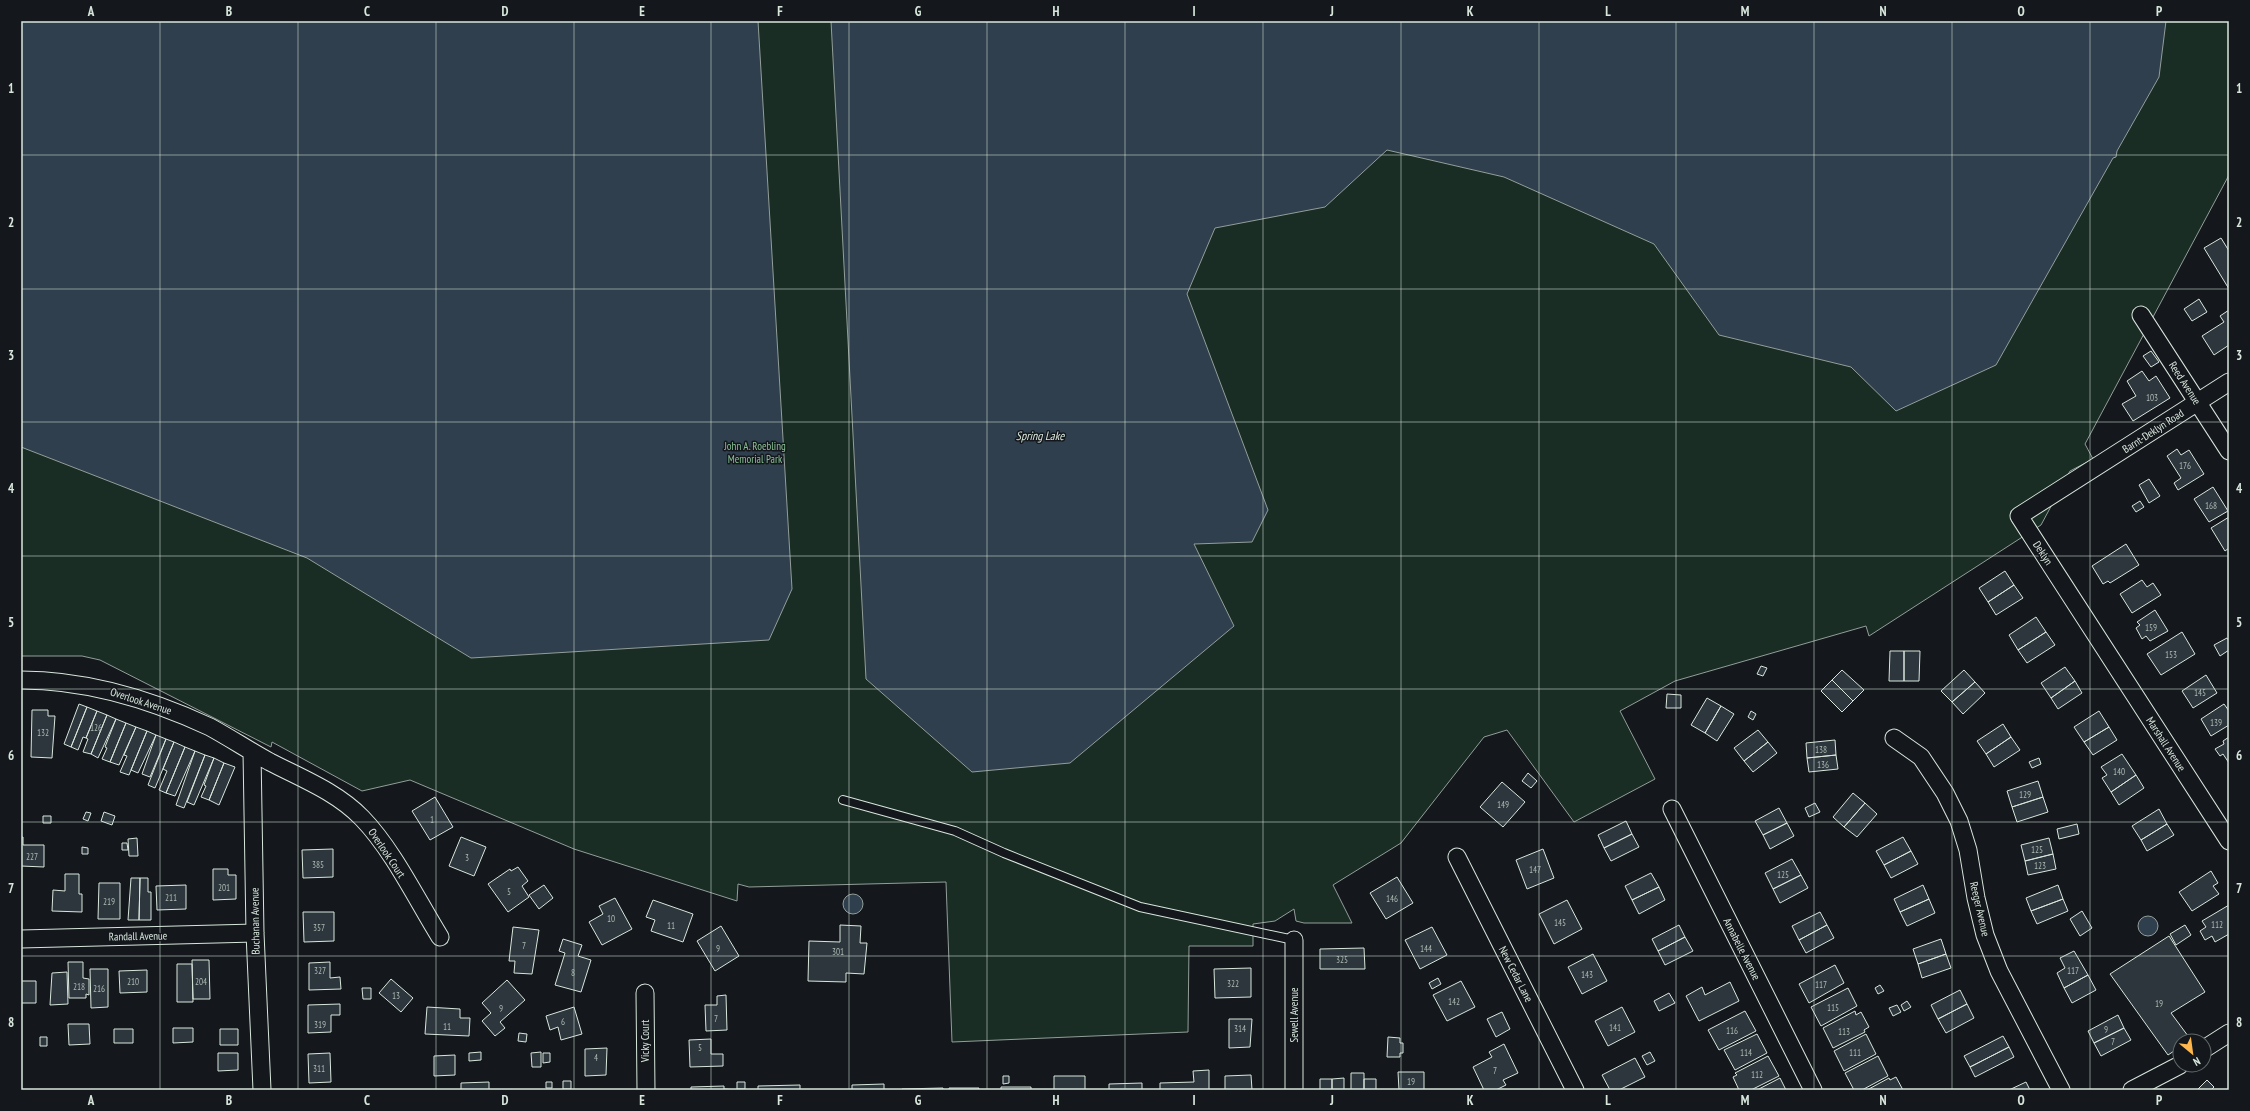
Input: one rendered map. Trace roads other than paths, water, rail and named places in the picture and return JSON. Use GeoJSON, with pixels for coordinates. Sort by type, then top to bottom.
{"type":"FeatureCollection","features":[{"type":"Feature","properties":{"kind":"street","name":"Reed Avenue"},"geometry":{"type":"LineString","coordinates":[[2141,315],[2229,451]]}},
{"type":"Feature","properties":{"kind":"street","name":"Barnt-Deklyn Road"},"geometry":{"type":"LineString","coordinates":[[2076,480],[2229,382]]}},
{"type":"Feature","properties":{"kind":"street","name":"Deklyn"},"geometry":{"type":"LineString","coordinates":[[2076,480],[2019,516],[2104,647]]}},
{"type":"Feature","properties":{"kind":"street","name":"Marshall Avenue"},"geometry":{"type":"LineString","coordinates":[[2104,647],[2229,841]]}},
{"type":"Feature","properties":{"kind":"street","name":"Overlook Avenue"},"geometry":{"type":"LineString","coordinates":[[21,680],[54,680],[122,693],[167,708],[211,728],[252,752]]}},
{"type":"Feature","properties":{"kind":"street","name":"Reeger Avenue"},"geometry":{"type":"LineString","coordinates":[[1894,738],[1921,757],[1945,793],[1959,821],[1968,850],[1976,898],[1985,935],[1999,971],[2061,1090]]}},
{"type":"Feature","properties":{"kind":"street","name":"Buchanan Avenue"},"geometry":{"type":"LineString","coordinates":[[252,752],[255,933],[262,1090]]}},
{"type":"Feature","properties":{"kind":"street","name":"Overlook Court"},"geometry":{"type":"LineString","coordinates":[[252,752],[328,792],[362,818],[378,837],[440,937]]}},
{"type":"Feature","properties":{"kind":"street","name":"Annabelle Avenue"},"geometry":{"type":"LineString","coordinates":[[1672,809],[1813,1090]]}},
{"type":"Feature","properties":{"kind":"street","name":"New Cedar Lane"},"geometry":{"type":"LineString","coordinates":[[1457,857],[1576,1090]]}},
{"type":"Feature","properties":{"kind":"street","name":"Randall Avenue"},"geometry":{"type":"LineString","coordinates":[[21,939],[255,933]]}},
{"type":"Feature","properties":{"kind":"street","name":"Sewell Avenue"},"geometry":{"type":"LineString","coordinates":[[1294,940],[1294,1090]]}},
{"type":"Feature","properties":{"kind":"street","name":"Vicky Court"},"geometry":{"type":"LineString","coordinates":[[645,993],[646,1090]]}},
{"type":"Feature","properties":{"kind":"street"},"geometry":{"type":"LineString","coordinates":[[2212,1044],[2229,1033]]}},
{"type":"Feature","properties":{"kind":"street"},"geometry":{"type":"LineString","coordinates":[[2132,1090],[2172,1069]]}},
{"type":"Feature","properties":{"kind":"lane"},"geometry":{"type":"LineString","coordinates":[[843,800],[954,831],[1004,853],[1140,907],[1294,940]]}},
{"type":"Feature","properties":{"kind":"water"},"geometry":{"type":"Polygon","coordinates":[[[21,21],[758,21],[792,589],[769,640],[471,658],[307,558],[21,447],[21,21]]]}},
{"type":"Feature","properties":{"kind":"water","name":"Spring Lake"},"geometry":{"type":"Polygon","coordinates":[[[831,21],[2166,21],[2159,77],[2117,151],[2116,157],[2113,158],[1996,365],[1896,411],[1851,367],[1719,335],[1654,244],[1504,177],[1387,150],[1325,207],[1215,228],[1187,294],[1268,510],[1252,542],[1194,544],[1234,626],[1070,763],[972,772],[866,679],[831,21]]]}},
{"type":"Feature","properties":{"kind":"water"},"geometry":{"type":"Polygon","coordinates":[[[853,894],[860,897],[863,904],[860,911],[853,914],[846,911],[843,904],[846,897],[853,894]]]}},
{"type":"Feature","properties":{"kind":"water"},"geometry":{"type":"Polygon","coordinates":[[[2148,916],[2155,919],[2158,926],[2155,933],[2148,936],[2141,933],[2138,926],[2141,919],[2148,916]]]}},
{"type":"Feature","properties":{"kind":"park label","name":"John A. Roebling Memorial Park"},"geometry":{"type":"Point","coordinates":[755,452]}}]}
